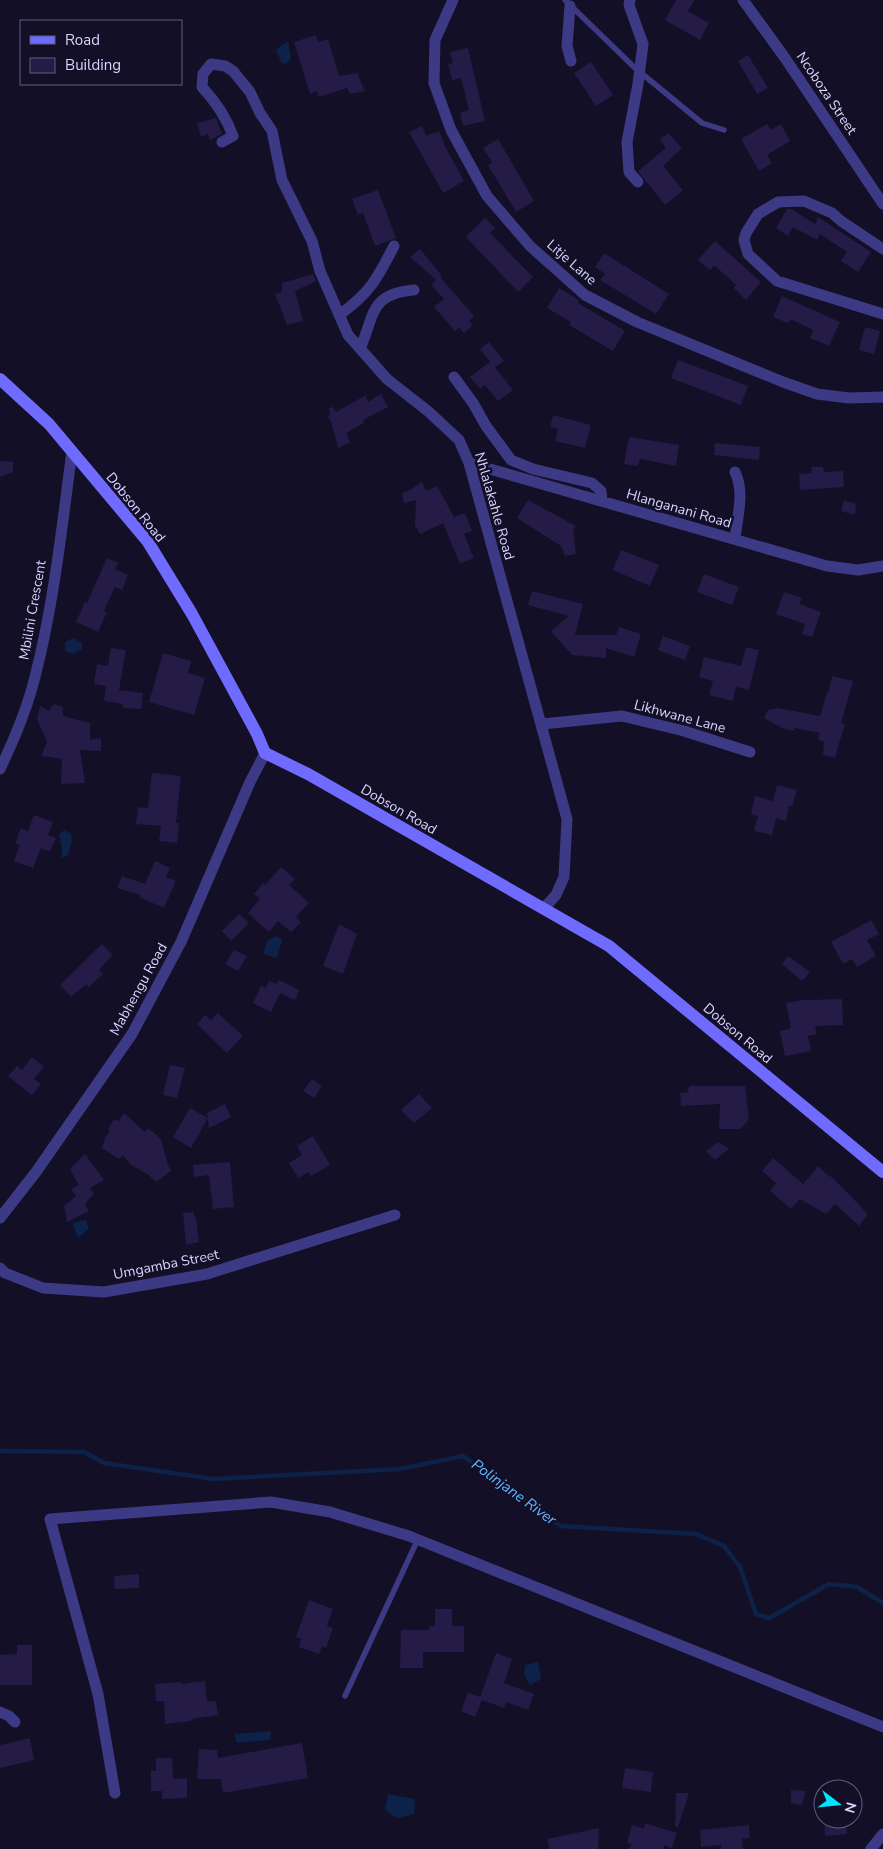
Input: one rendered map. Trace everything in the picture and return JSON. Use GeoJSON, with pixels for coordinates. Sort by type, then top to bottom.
{"type":"FeatureCollection","features":[{"type":"Feature","properties":{"kind":"street","name":"Litje Lane"},"geometry":{"type":"LineString","coordinates":[[453,0],[435,40],[434,83],[451,130],[487,196],[530,246],[586,295],[637,322],[783,382],[818,394],[849,398],[883,396]]}},
{"type":"Feature","properties":{"kind":"street"},"geometry":{"type":"LineString","coordinates":[[630,0],[629,4],[643,44],[638,84],[627,142],[629,172],[638,182]]}},
{"type":"Feature","properties":{"kind":"street","name":"Ncoboza Street"},"geometry":{"type":"LineString","coordinates":[[743,0],[785,58],[883,204]]}},
{"type":"Feature","properties":{"kind":"street"},"geometry":{"type":"LineString","coordinates":[[567,3],[567,46],[571,61]]}},
{"type":"Feature","properties":{"kind":"street","name":"Nhlalakahle Road"},"geometry":{"type":"LineString","coordinates":[[222,142],[233,136],[212,98],[202,87],[203,74],[211,64],[225,66],[234,71],[250,92],[260,113],[272,131],[282,180],[312,241],[320,271],[348,335],[387,379],[459,440],[469,463],[567,819],[564,877],[556,895],[544,908]]}},
{"type":"Feature","properties":{"kind":"street"},"geometry":{"type":"LineString","coordinates":[[883,248],[841,221],[832,213],[804,201],[778,202],[758,214],[746,233],[744,240],[748,254],[778,282],[883,314]]}},
{"type":"Feature","properties":{"kind":"street"},"geometry":{"type":"LineString","coordinates":[[339,315],[360,300],[374,284],[394,246]]}},
{"type":"Feature","properties":{"kind":"street"},"geometry":{"type":"LineString","coordinates":[[360,349],[374,312],[383,298],[414,290]]}},
{"type":"Feature","properties":{"kind":"street"},"geometry":{"type":"LineString","coordinates":[[454,377],[511,460],[592,484],[600,491],[602,501]]}},
{"type":"Feature","properties":{"kind":"street","name":"Dobson Road"},"geometry":{"type":"LineString","coordinates":[[0,379],[49,424],[148,542],[192,614],[257,734],[265,753],[308,774],[609,946],[883,1172]]}},
{"type":"Feature","properties":{"kind":"street","name":"Mbilini Crescent"},"geometry":{"type":"LineString","coordinates":[[0,769],[14,738],[35,678],[54,585],[72,451]]}},
{"type":"Feature","properties":{"kind":"street","name":"Hlanganani Road"},"geometry":{"type":"LineString","coordinates":[[469,463],[827,566],[858,570],[883,566]]}},
{"type":"Feature","properties":{"kind":"street"},"geometry":{"type":"LineString","coordinates":[[735,472],[740,482],[740,497],[735,539]]}},
{"type":"Feature","properties":{"kind":"street","name":"Likhwane Lane"},"geometry":{"type":"LineString","coordinates":[[542,724],[622,716],[684,731],[750,752]]}},
{"type":"Feature","properties":{"kind":"street","name":"Mabhengu Road"},"geometry":{"type":"LineString","coordinates":[[0,1218],[36,1172],[132,1034],[181,942],[250,782],[265,753]]}},
{"type":"Feature","properties":{"kind":"street","name":"Umgamba Street"},"geometry":{"type":"LineString","coordinates":[[0,1268],[5,1273],[43,1288],[104,1292],[207,1274],[395,1215]]}},
{"type":"Feature","properties":{"kind":"street"},"geometry":{"type":"LineString","coordinates":[[115,1793],[98,1694],[50,1519],[271,1502],[330,1512],[418,1539],[883,1727]]}},
{"type":"Feature","properties":{"kind":"street"},"geometry":{"type":"LineString","coordinates":[[0,1712],[9,1716],[15,1722]]}},
{"type":"Feature","properties":{"kind":"street"},"geometry":{"type":"LineString","coordinates":[[871,1849],[883,1834]]}},
{"type":"Feature","properties":{"kind":"lane"},"geometry":{"type":"LineString","coordinates":[[567,3],[639,72],[702,123],[724,130]]}},
{"type":"Feature","properties":{"kind":"lane"},"geometry":{"type":"LineString","coordinates":[[345,1696],[418,1539]]}},
{"type":"Feature","properties":{"kind":"water"},"geometry":{"type":"Polygon","coordinates":[[[288,42],[291,59],[287,63],[282,64],[276,50],[288,42]]]}},
{"type":"Feature","properties":{"kind":"water"},"geometry":{"type":"Polygon","coordinates":[[[73,638],[82,643],[82,649],[74,654],[65,651],[65,642],[73,638]]]}},
{"type":"Feature","properties":{"kind":"water"},"geometry":{"type":"Polygon","coordinates":[[[64,830],[71,834],[72,841],[68,855],[61,858],[62,849],[59,835],[64,830]]]}},
{"type":"Feature","properties":{"kind":"water"},"geometry":{"type":"Polygon","coordinates":[[[277,936],[282,940],[277,958],[263,954],[268,940],[277,936]]]}},
{"type":"Feature","properties":{"kind":"water"},"geometry":{"type":"Polygon","coordinates":[[[86,1220],[89,1229],[78,1238],[72,1223],[86,1220]]]}},
{"type":"Feature","properties":{"kind":"water"},"geometry":{"type":"Polygon","coordinates":[[[538,1662],[541,1679],[530,1685],[524,1675],[525,1665],[538,1662]]]}},
{"type":"Feature","properties":{"kind":"water"},"geometry":{"type":"Polygon","coordinates":[[[271,1731],[270,1740],[237,1743],[234,1734],[271,1731]]]}},
{"type":"Feature","properties":{"kind":"water"},"geometry":{"type":"Polygon","coordinates":[[[388,1794],[415,1799],[414,1814],[397,1818],[385,1810],[388,1794]]]}},
{"type":"Feature","properties":{"kind":"building"},"geometry":{"type":"Polygon","coordinates":[[[676,0],[694,0],[688,11],[709,23],[700,40],[665,20],[676,0]]]}},
{"type":"Feature","properties":{"kind":"building"},"geometry":{"type":"Polygon","coordinates":[[[316,35],[318,42],[328,39],[339,76],[357,73],[365,91],[350,94],[347,88],[319,97],[317,91],[310,94],[294,42],[316,35]]]}},
{"type":"Feature","properties":{"kind":"building"},"geometry":{"type":"Polygon","coordinates":[[[468,48],[485,121],[463,126],[460,113],[469,110],[461,78],[452,80],[448,64],[453,63],[450,52],[468,48]]]}},
{"type":"Feature","properties":{"kind":"building"},"geometry":{"type":"Polygon","coordinates":[[[748,55],[768,88],[757,94],[738,61],[748,55]]]}},
{"type":"Feature","properties":{"kind":"building"},"geometry":{"type":"Polygon","coordinates":[[[591,62],[613,95],[596,106],[574,73],[591,62]]]}},
{"type":"Feature","properties":{"kind":"building"},"geometry":{"type":"Polygon","coordinates":[[[216,118],[222,134],[210,140],[208,134],[201,137],[197,123],[216,118]]]}},
{"type":"Feature","properties":{"kind":"building"},"geometry":{"type":"Polygon","coordinates":[[[767,124],[771,130],[781,124],[790,141],[767,155],[772,163],[759,171],[741,139],[767,124]]]}},
{"type":"Feature","properties":{"kind":"building"},"geometry":{"type":"Polygon","coordinates":[[[422,126],[426,136],[439,131],[464,181],[443,193],[409,132],[422,126]]]}},
{"type":"Feature","properties":{"kind":"building"},"geometry":{"type":"Polygon","coordinates":[[[668,133],[682,148],[663,166],[683,190],[665,205],[638,171],[666,148],[660,139],[668,133]]]}},
{"type":"Feature","properties":{"kind":"building"},"geometry":{"type":"Polygon","coordinates":[[[498,139],[534,201],[516,212],[488,165],[492,162],[483,148],[498,139]]]}},
{"type":"Feature","properties":{"kind":"building"},"geometry":{"type":"Polygon","coordinates":[[[378,190],[396,238],[375,246],[363,213],[358,215],[352,199],[378,190]]]}},
{"type":"Feature","properties":{"kind":"building"},"geometry":{"type":"Polygon","coordinates":[[[787,209],[791,209],[815,224],[818,217],[871,252],[858,272],[841,261],[847,252],[820,234],[817,240],[793,227],[788,236],[776,228],[787,209]]]}},
{"type":"Feature","properties":{"kind":"building"},"geometry":{"type":"Polygon","coordinates":[[[485,218],[495,228],[490,233],[533,277],[518,292],[466,237],[485,218]]]}},
{"type":"Feature","properties":{"kind":"building"},"geometry":{"type":"Polygon","coordinates":[[[715,241],[761,282],[746,300],[734,288],[736,285],[714,265],[710,270],[698,260],[715,241]]]}},
{"type":"Feature","properties":{"kind":"building"},"geometry":{"type":"Polygon","coordinates":[[[420,249],[442,276],[441,278],[474,316],[469,321],[473,325],[464,333],[459,328],[455,331],[434,307],[444,299],[431,285],[436,280],[410,257],[420,249]]]}},
{"type":"Feature","properties":{"kind":"building"},"geometry":{"type":"Polygon","coordinates":[[[604,253],[669,294],[656,314],[600,280],[605,274],[595,267],[604,253]]]}},
{"type":"Feature","properties":{"kind":"building"},"geometry":{"type":"Polygon","coordinates":[[[313,274],[316,281],[295,291],[303,321],[287,325],[275,294],[282,292],[282,283],[313,274]]]}},
{"type":"Feature","properties":{"kind":"building"},"geometry":{"type":"Polygon","coordinates":[[[559,288],[579,300],[578,303],[625,331],[613,351],[569,325],[571,322],[547,308],[559,288]]]}},
{"type":"Feature","properties":{"kind":"building"},"geometry":{"type":"Polygon","coordinates":[[[782,296],[840,322],[829,346],[810,338],[813,330],[790,319],[788,323],[773,317],[782,296]]]}},
{"type":"Feature","properties":{"kind":"building"},"geometry":{"type":"Polygon","coordinates":[[[865,327],[880,331],[874,354],[859,350],[865,327]]]}},
{"type":"Feature","properties":{"kind":"building"},"geometry":{"type":"Polygon","coordinates":[[[489,342],[504,361],[495,367],[513,390],[498,401],[485,385],[480,389],[470,377],[490,362],[480,349],[489,342]]]}},
{"type":"Feature","properties":{"kind":"building"},"geometry":{"type":"Polygon","coordinates":[[[678,360],[748,386],[741,405],[671,378],[678,360]]]}},
{"type":"Feature","properties":{"kind":"building"},"geometry":{"type":"Polygon","coordinates":[[[381,394],[388,407],[363,420],[364,423],[346,433],[350,442],[338,448],[328,416],[330,415],[329,408],[333,407],[336,412],[366,395],[368,402],[381,394]]]}},
{"type":"Feature","properties":{"kind":"building"},"geometry":{"type":"Polygon","coordinates":[[[553,415],[591,425],[585,448],[555,441],[558,429],[550,427],[553,415]]]}},
{"type":"Feature","properties":{"kind":"building"},"geometry":{"type":"Polygon","coordinates":[[[629,437],[679,445],[676,466],[640,459],[638,466],[624,464],[629,437]]]}},
{"type":"Feature","properties":{"kind":"building"},"geometry":{"type":"Polygon","coordinates":[[[715,443],[760,447],[759,460],[714,455],[715,443]]]}},
{"type":"Feature","properties":{"kind":"building"},"geometry":{"type":"Polygon","coordinates":[[[0,461],[13,462],[13,472],[0,477],[0,461]]]}},
{"type":"Feature","properties":{"kind":"building"},"geometry":{"type":"Polygon","coordinates":[[[811,467],[823,467],[824,472],[843,471],[844,487],[800,490],[799,474],[812,473],[811,467]]]}},
{"type":"Feature","properties":{"kind":"building"},"geometry":{"type":"Polygon","coordinates":[[[422,482],[426,491],[437,486],[454,517],[465,513],[472,531],[464,534],[474,558],[460,564],[443,523],[420,534],[415,525],[416,500],[404,503],[402,493],[422,482]]]}},
{"type":"Feature","properties":{"kind":"building"},"geometry":{"type":"Polygon","coordinates":[[[528,500],[576,526],[573,530],[576,554],[565,556],[561,546],[517,518],[528,500]]]}},
{"type":"Feature","properties":{"kind":"building"},"geometry":{"type":"Polygon","coordinates":[[[844,500],[856,504],[855,515],[841,511],[844,500]]]}},
{"type":"Feature","properties":{"kind":"building"},"geometry":{"type":"Polygon","coordinates":[[[621,550],[659,565],[650,586],[613,570],[621,550]]]}},
{"type":"Feature","properties":{"kind":"building"},"geometry":{"type":"Polygon","coordinates":[[[107,558],[118,563],[115,569],[128,575],[122,590],[115,587],[104,611],[107,612],[98,632],[76,622],[85,602],[87,603],[107,558]]]}},
{"type":"Feature","properties":{"kind":"building"},"geometry":{"type":"Polygon","coordinates":[[[704,574],[739,587],[732,605],[697,592],[704,574]]]}},
{"type":"Feature","properties":{"kind":"building"},"geometry":{"type":"Polygon","coordinates":[[[532,591],[583,604],[575,635],[616,635],[619,627],[641,634],[634,657],[606,648],[606,658],[572,655],[551,631],[569,616],[528,605],[532,591]]]}},
{"type":"Feature","properties":{"kind":"building"},"geometry":{"type":"Polygon","coordinates":[[[784,592],[802,598],[799,604],[821,612],[812,637],[802,634],[805,624],[776,614],[784,592]]]}},
{"type":"Feature","properties":{"kind":"building"},"geometry":{"type":"Polygon","coordinates":[[[663,636],[690,646],[685,660],[658,650],[663,636]]]}},
{"type":"Feature","properties":{"kind":"building"},"geometry":{"type":"Polygon","coordinates":[[[746,647],[759,650],[749,690],[736,687],[733,701],[709,695],[713,681],[699,677],[704,657],[741,666],[746,647]]]}},
{"type":"Feature","properties":{"kind":"building"},"geometry":{"type":"Polygon","coordinates":[[[111,648],[126,650],[119,690],[143,693],[141,709],[123,708],[123,704],[104,701],[106,686],[94,684],[97,664],[108,666],[111,648]]]}},
{"type":"Feature","properties":{"kind":"building"},"geometry":{"type":"Polygon","coordinates":[[[163,653],[191,661],[188,673],[205,678],[194,715],[149,702],[163,653]]]}},
{"type":"Feature","properties":{"kind":"building"},"geometry":{"type":"Polygon","coordinates":[[[832,676],[853,681],[841,723],[845,724],[835,757],[823,755],[824,742],[818,739],[820,733],[794,728],[794,731],[782,728],[764,718],[768,710],[778,708],[820,716],[832,676]]]}},
{"type":"Feature","properties":{"kind":"building"},"geometry":{"type":"Polygon","coordinates":[[[54,704],[63,707],[63,716],[90,723],[90,740],[101,738],[101,751],[80,750],[85,783],[61,784],[62,759],[41,756],[47,742],[37,719],[40,706],[49,711],[54,704]]]}},
{"type":"Feature","properties":{"kind":"building"},"geometry":{"type":"Polygon","coordinates":[[[152,773],[181,776],[176,823],[179,823],[177,843],[159,841],[161,826],[136,824],[138,807],[148,808],[152,773]]]}},
{"type":"Feature","properties":{"kind":"building"},"geometry":{"type":"Polygon","coordinates":[[[777,785],[797,790],[792,806],[789,806],[786,821],[776,818],[772,835],[754,831],[758,816],[751,814],[755,796],[773,801],[777,785]]]}},
{"type":"Feature","properties":{"kind":"building"},"geometry":{"type":"Polygon","coordinates":[[[34,815],[53,822],[48,835],[56,838],[50,852],[41,848],[33,868],[14,861],[20,845],[15,843],[21,828],[28,831],[34,815]]]}},
{"type":"Feature","properties":{"kind":"building"},"geometry":{"type":"Polygon","coordinates":[[[155,861],[170,868],[166,877],[176,881],[164,908],[139,897],[140,895],[117,888],[122,876],[145,884],[155,861]]]}},
{"type":"Feature","properties":{"kind":"building"},"geometry":{"type":"Polygon","coordinates":[[[281,867],[295,879],[289,885],[309,903],[296,917],[301,922],[291,932],[278,921],[269,932],[248,913],[260,899],[254,894],[281,867]]]}},
{"type":"Feature","properties":{"kind":"building"},"geometry":{"type":"Polygon","coordinates":[[[239,914],[249,923],[231,941],[222,931],[239,914]]]}},
{"type":"Feature","properties":{"kind":"building"},"geometry":{"type":"Polygon","coordinates":[[[871,920],[879,934],[867,940],[876,956],[857,967],[852,959],[843,964],[831,942],[871,920]]]}},
{"type":"Feature","properties":{"kind":"building"},"geometry":{"type":"Polygon","coordinates":[[[339,924],[357,934],[343,974],[323,966],[339,924]]]}},
{"type":"Feature","properties":{"kind":"building"},"geometry":{"type":"Polygon","coordinates":[[[102,944],[113,955],[99,970],[103,974],[89,987],[86,984],[71,997],[60,985],[102,944]]]}},
{"type":"Feature","properties":{"kind":"building"},"geometry":{"type":"Polygon","coordinates":[[[234,950],[247,956],[238,971],[225,964],[234,950]]]}},
{"type":"Feature","properties":{"kind":"building"},"geometry":{"type":"Polygon","coordinates":[[[788,956],[810,972],[802,981],[782,964],[788,956]]]}},
{"type":"Feature","properties":{"kind":"building"},"geometry":{"type":"Polygon","coordinates":[[[279,980],[299,990],[295,1000],[280,993],[271,1012],[253,1003],[261,986],[266,988],[269,981],[277,984],[279,980]]]}},
{"type":"Feature","properties":{"kind":"building"},"geometry":{"type":"Polygon","coordinates":[[[809,999],[842,999],[843,1025],[815,1026],[817,1034],[808,1036],[811,1051],[785,1056],[780,1031],[791,1028],[786,1003],[809,999]]]}},
{"type":"Feature","properties":{"kind":"building"},"geometry":{"type":"Polygon","coordinates":[[[218,1013],[243,1036],[227,1053],[197,1024],[205,1015],[211,1020],[218,1013]]]}},
{"type":"Feature","properties":{"kind":"building"},"geometry":{"type":"Polygon","coordinates":[[[32,1057],[44,1067],[34,1079],[41,1084],[32,1095],[8,1076],[17,1066],[22,1070],[32,1057]]]}},
{"type":"Feature","properties":{"kind":"building"},"geometry":{"type":"Polygon","coordinates":[[[170,1065],[185,1068],[177,1098],[163,1095],[170,1065]]]}},
{"type":"Feature","properties":{"kind":"building"},"geometry":{"type":"Polygon","coordinates":[[[312,1079],[322,1086],[314,1098],[303,1091],[312,1079]]]}},
{"type":"Feature","properties":{"kind":"building"},"geometry":{"type":"Polygon","coordinates":[[[689,1086],[745,1086],[749,1119],[741,1129],[719,1129],[720,1104],[681,1106],[680,1093],[688,1092],[689,1086]]]}},
{"type":"Feature","properties":{"kind":"building"},"geometry":{"type":"Polygon","coordinates":[[[419,1094],[432,1108],[414,1123],[401,1110],[419,1094]]]}},
{"type":"Feature","properties":{"kind":"building"},"geometry":{"type":"Polygon","coordinates":[[[225,1104],[231,1117],[209,1128],[207,1113],[225,1104]]]}},
{"type":"Feature","properties":{"kind":"building"},"geometry":{"type":"Polygon","coordinates":[[[190,1108],[208,1118],[191,1148],[173,1137],[190,1108]]]}},
{"type":"Feature","properties":{"kind":"building"},"geometry":{"type":"Polygon","coordinates":[[[124,1113],[145,1132],[148,1128],[161,1139],[171,1171],[156,1182],[149,1175],[131,1165],[123,1155],[119,1159],[102,1148],[105,1138],[110,1131],[108,1129],[114,1119],[119,1121],[124,1113]]]}},
{"type":"Feature","properties":{"kind":"building"},"geometry":{"type":"Polygon","coordinates":[[[313,1136],[330,1165],[311,1176],[309,1172],[298,1178],[289,1163],[302,1155],[297,1146],[313,1136]]]}},
{"type":"Feature","properties":{"kind":"building"},"geometry":{"type":"Polygon","coordinates":[[[718,1142],[729,1149],[715,1160],[706,1151],[718,1142]]]}},
{"type":"Feature","properties":{"kind":"building"},"geometry":{"type":"Polygon","coordinates":[[[85,1154],[104,1180],[90,1188],[94,1194],[85,1204],[89,1211],[67,1222],[64,1206],[76,1196],[71,1189],[79,1185],[70,1169],[85,1154]]]}},
{"type":"Feature","properties":{"kind":"building"},"geometry":{"type":"Polygon","coordinates":[[[773,1158],[803,1184],[818,1166],[831,1176],[868,1214],[859,1226],[835,1204],[826,1214],[800,1199],[791,1209],[770,1191],[776,1183],[762,1171],[773,1158]]]}},
{"type":"Feature","properties":{"kind":"building"},"geometry":{"type":"Polygon","coordinates":[[[230,1162],[234,1207],[213,1209],[209,1175],[194,1177],[193,1165],[230,1162]]]}},
{"type":"Feature","properties":{"kind":"building"},"geometry":{"type":"Polygon","coordinates":[[[193,1212],[196,1219],[199,1242],[186,1245],[183,1213],[193,1212]]]}},
{"type":"Feature","properties":{"kind":"building"},"geometry":{"type":"Polygon","coordinates":[[[139,1574],[139,1588],[115,1589],[114,1576],[139,1574]]]}},
{"type":"Feature","properties":{"kind":"building"},"geometry":{"type":"Polygon","coordinates":[[[309,1600],[333,1609],[327,1626],[333,1628],[326,1648],[322,1646],[319,1654],[299,1647],[301,1639],[296,1637],[309,1600]]]}},
{"type":"Feature","properties":{"kind":"building"},"geometry":{"type":"Polygon","coordinates":[[[435,1609],[452,1609],[452,1626],[464,1626],[464,1652],[423,1652],[423,1668],[400,1668],[401,1630],[429,1630],[429,1626],[435,1626],[435,1609]]]}},
{"type":"Feature","properties":{"kind":"building"},"geometry":{"type":"Polygon","coordinates":[[[17,1645],[32,1645],[32,1685],[0,1685],[0,1655],[17,1654],[17,1645]]]}},
{"type":"Feature","properties":{"kind":"building"},"geometry":{"type":"Polygon","coordinates":[[[496,1653],[512,1659],[504,1683],[534,1694],[528,1710],[506,1702],[504,1708],[482,1700],[475,1717],[461,1711],[468,1693],[480,1697],[496,1653]]]}},
{"type":"Feature","properties":{"kind":"building"},"geometry":{"type":"Polygon","coordinates":[[[205,1681],[207,1702],[216,1701],[218,1715],[165,1724],[164,1701],[156,1701],[155,1684],[182,1682],[182,1684],[205,1681]]]}},
{"type":"Feature","properties":{"kind":"building"},"geometry":{"type":"Polygon","coordinates":[[[30,1738],[34,1760],[0,1768],[0,1745],[30,1738]]]}},
{"type":"Feature","properties":{"kind":"building"},"geometry":{"type":"Polygon","coordinates":[[[302,1743],[308,1778],[223,1793],[221,1779],[197,1779],[199,1749],[217,1750],[218,1758],[302,1743]]]}},
{"type":"Feature","properties":{"kind":"building"},"geometry":{"type":"Polygon","coordinates":[[[156,1758],[172,1758],[173,1779],[187,1778],[187,1798],[162,1799],[162,1791],[151,1791],[151,1771],[156,1771],[156,1758]]]}},
{"type":"Feature","properties":{"kind":"building"},"geometry":{"type":"Polygon","coordinates":[[[625,1768],[653,1772],[651,1792],[622,1788],[625,1768]]]}},
{"type":"Feature","properties":{"kind":"building"},"geometry":{"type":"Polygon","coordinates":[[[791,1790],[806,1791],[802,1805],[791,1803],[791,1790]]]}},
{"type":"Feature","properties":{"kind":"building"},"geometry":{"type":"Polygon","coordinates":[[[676,1793],[689,1793],[678,1827],[675,1826],[676,1793]]]}},
{"type":"Feature","properties":{"kind":"building"},"geometry":{"type":"Polygon","coordinates":[[[645,1823],[677,1833],[672,1848],[664,1845],[663,1849],[629,1849],[631,1844],[627,1843],[632,1825],[644,1829],[645,1823]]]}},
{"type":"Feature","properties":{"kind":"building"},"geometry":{"type":"Polygon","coordinates":[[[749,1825],[750,1838],[742,1839],[743,1849],[721,1849],[721,1845],[701,1847],[700,1830],[749,1825]]]}},
{"type":"Feature","properties":{"kind":"building"},"geometry":{"type":"Polygon","coordinates":[[[599,1828],[598,1849],[550,1849],[547,1839],[599,1828]]]}},
{"type":"Feature","properties":{"kind":"building"},"geometry":{"type":"Polygon","coordinates":[[[825,1829],[847,1829],[847,1834],[825,1836],[825,1829]]]}},
{"type":"Feature","properties":{"kind":"waterway","name":"Polinjane River"},"geometry":{"type":"LineString","coordinates":[[0,1451],[84,1452],[104,1463],[213,1479],[400,1469],[463,1456],[561,1526],[696,1534],[724,1546],[740,1567],[756,1614],[769,1618],[829,1584],[857,1587],[883,1603]]}}]}
